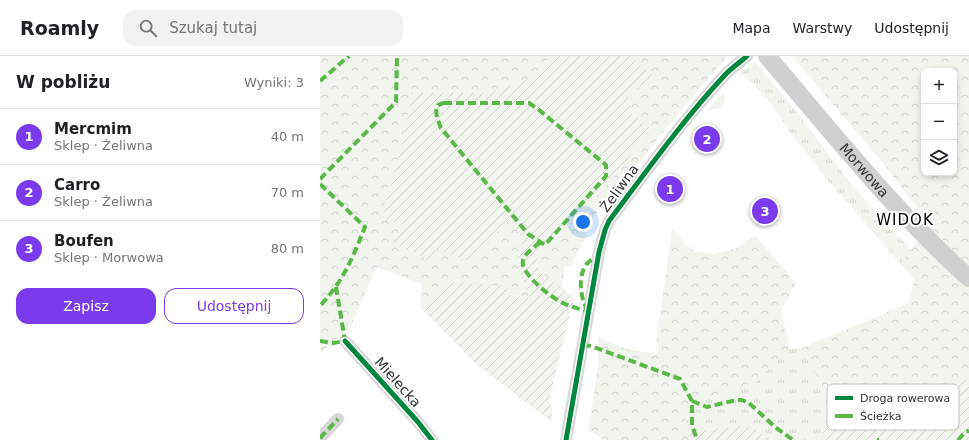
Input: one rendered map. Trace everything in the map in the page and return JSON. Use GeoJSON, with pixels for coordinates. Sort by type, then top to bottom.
{"type":"FeatureCollection","features":[{"type":"Feature","properties":{"kind":"main road","name":"Morwowa"},"geometry":{"type":"LineString","coordinates":[[767,56],[897,208],[969,278]]}},
{"type":"Feature","properties":{"kind":"street","name":"Żeliwna"},"geometry":{"type":"LineString","coordinates":[[566,440],[599,252],[607,226],[654,159],[680,127],[724,76],[747,56]]}},
{"type":"Feature","properties":{"kind":"street","name":"Mielecka"},"geometry":{"type":"LineString","coordinates":[[346,341],[418,422],[432,440]]}},
{"type":"Feature","properties":{"kind":"street"},"geometry":{"type":"LineString","coordinates":[[320,438],[338,420]]}},
{"type":"Feature","properties":{"kind":"green space"},"geometry":{"type":"Polygon","coordinates":[[[320,56],[551,56],[534,75],[517,84],[486,93],[412,93],[400,152],[385,203],[385,216],[405,225],[393,243],[432,261],[437,249],[470,262],[509,218],[521,237],[522,243],[518,264],[531,298],[448,282],[421,308],[421,284],[377,267],[350,328],[320,353],[320,56]]]}},
{"type":"Feature","properties":{"kind":"green space"},"geometry":{"type":"Polygon","coordinates":[[[551,56],[630,56],[653,76],[627,96],[632,114],[650,128],[620,170],[539,256],[537,261],[541,272],[575,298],[549,401],[552,409],[552,422],[476,364],[421,308],[448,282],[505,286],[510,295],[530,298],[518,264],[518,255],[522,243],[521,237],[509,218],[470,262],[437,249],[432,261],[393,243],[405,225],[384,219],[385,203],[400,152],[412,93],[486,93],[517,84],[534,75],[551,56]]]}},
{"type":"Feature","properties":{"kind":"green space"},"geometry":{"type":"Polygon","coordinates":[[[630,56],[727,56],[659,137],[629,177],[594,216],[571,267],[565,267],[562,289],[540,271],[537,261],[539,256],[620,170],[650,129],[632,114],[627,96],[652,76],[630,56]]]}},
{"type":"Feature","properties":{"kind":"green space"},"geometry":{"type":"Polygon","coordinates":[[[792,56],[969,56],[969,380],[958,381],[958,384],[827,384],[827,394],[802,348],[909,303],[914,280],[901,264],[930,224],[882,162],[792,56]]]}},
{"type":"Feature","properties":{"kind":"green space"},"geometry":{"type":"Polygon","coordinates":[[[750,64],[757,64],[795,110],[849,181],[879,216],[912,250],[901,264],[829,182],[790,132],[774,107],[743,74],[741,76],[739,75],[750,64]]]}},
{"type":"Feature","properties":{"kind":"green space"},"geometry":{"type":"Polygon","coordinates":[[[722,95],[726,97],[722,108],[707,112],[717,99],[722,95]]]}},
{"type":"Feature","properties":{"kind":"green space"},"geometry":{"type":"Polygon","coordinates":[[[672,231],[682,238],[682,242],[696,252],[714,254],[738,248],[755,235],[796,283],[781,311],[790,349],[755,382],[683,407],[691,440],[604,440],[588,430],[598,368],[598,336],[627,349],[658,353],[659,343],[656,342],[672,231]]]}},
{"type":"Feature","properties":{"kind":"green space"},"geometry":{"type":"Polygon","coordinates":[[[802,348],[827,394],[827,427],[818,440],[774,440],[746,425],[689,432],[683,407],[755,382],[790,349],[802,348]]]}},
{"type":"Feature","properties":{"kind":"green space"},"geometry":{"type":"Polygon","coordinates":[[[969,380],[969,440],[818,440],[827,427],[827,430],[959,430],[958,381],[969,380]]]}},
{"type":"Feature","properties":{"kind":"green space"},"geometry":{"type":"Polygon","coordinates":[[[746,425],[774,440],[691,440],[689,432],[746,425]]]}},
{"type":"Feature","properties":{"kind":"marked path"},"geometry":{"type":"LineString","coordinates":[[320,81],[349,56]]}},
{"type":"Feature","properties":{"kind":"marked path"},"geometry":{"type":"LineString","coordinates":[[320,179],[396,102],[397,56]]}},
{"type":"Feature","properties":{"kind":"marked path"},"geometry":{"type":"LineString","coordinates":[[444,103],[529,103],[606,165],[606,176],[545,245],[528,234],[441,128],[436,111],[438,105],[444,103]]}},
{"type":"Feature","properties":{"kind":"marked path"},"geometry":{"type":"LineString","coordinates":[[320,184],[365,227],[341,278],[320,306]]}},
{"type":"Feature","properties":{"kind":"marked path"},"geometry":{"type":"LineString","coordinates":[[540,242],[524,257],[523,265],[526,272],[544,291],[558,300],[569,306],[589,312]]}},
{"type":"Feature","properties":{"kind":"marked path"},"geometry":{"type":"LineString","coordinates":[[588,311],[582,297],[581,280],[586,265],[591,260],[598,257]]}},
{"type":"Feature","properties":{"kind":"marked path"},"geometry":{"type":"LineString","coordinates":[[336,287],[345,341]]}},
{"type":"Feature","properties":{"kind":"marked path"},"geometry":{"type":"LineString","coordinates":[[320,341],[333,343],[345,341]]}},
{"type":"Feature","properties":{"kind":"marked path"},"geometry":{"type":"LineString","coordinates":[[583,345],[591,346],[680,379],[692,401],[692,425],[697,440]]}},
{"type":"Feature","properties":{"kind":"marked path"},"geometry":{"type":"LineString","coordinates":[[692,401],[707,407],[742,400],[749,403],[775,427],[793,440]]}},
{"type":"Feature","properties":{"kind":"marked path"},"geometry":{"type":"LineString","coordinates":[[320,438],[338,419]]}},
{"type":"Feature","properties":{"kind":"marked path"},"geometry":{"type":"LineString","coordinates":[[958,440],[965,432],[969,431]]}},
{"type":"Feature","properties":{"kind":"cycle path"},"geometry":{"type":"LineString","coordinates":[[566,440],[599,252],[609,221],[665,147],[709,93],[726,73],[747,56]]}},
{"type":"Feature","properties":{"kind":"cycle path"},"geometry":{"type":"LineString","coordinates":[[345,341],[418,422],[432,440]]}},
{"type":"Feature","properties":{"kind":"place","name":"Carro"},"geometry":{"type":"Point","coordinates":[707,139]}},
{"type":"Feature","properties":{"kind":"place","name":"Mercmim"},"geometry":{"type":"Point","coordinates":[670,189]}},
{"type":"Feature","properties":{"kind":"place","name":"Boufen"},"geometry":{"type":"Point","coordinates":[765,211]}},
{"type":"Feature","properties":{"kind":"district","name":"WIDOK"},"geometry":{"type":"Point","coordinates":[905,220]}}]}
